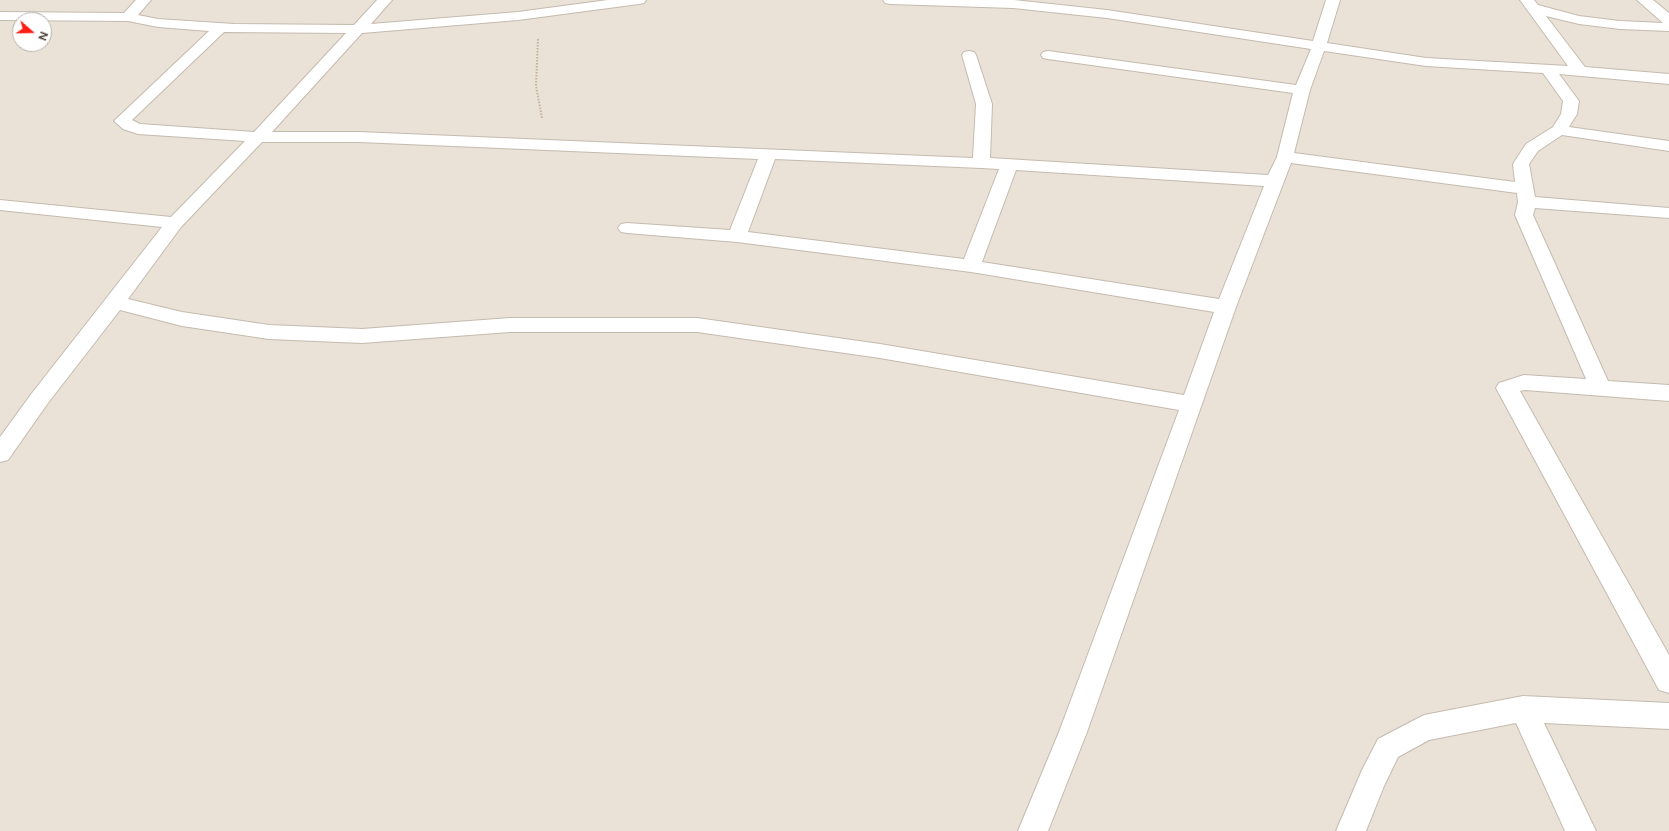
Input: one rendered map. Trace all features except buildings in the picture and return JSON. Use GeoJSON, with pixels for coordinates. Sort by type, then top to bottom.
{"type":"FeatureCollection","features":[{"type":"Feature","properties":{"kind":"street"},"geometry":{"type":"LineString","coordinates":[[128,17],[144,0]]}},
{"type":"Feature","properties":{"kind":"street"},"geometry":{"type":"LineString","coordinates":[[0,454],[40,398],[175,223],[258,138],[385,0]]}},
{"type":"Feature","properties":{"kind":"street"},"geometry":{"type":"LineString","coordinates":[[0,16],[128,17],[158,23],[221,28],[358,29],[518,16],[632,0]]}},
{"type":"Feature","properties":{"kind":"street"},"geometry":{"type":"LineString","coordinates":[[890,0],[1013,2],[1107,7],[1319,46],[1426,62],[1580,71],[1669,79]]}},
{"type":"Feature","properties":{"kind":"street"},"geometry":{"type":"LineString","coordinates":[[1033,831],[1073,732],[1226,307],[1274,181],[1285,157],[1302,90],[1319,46],[1333,0]]}},
{"type":"Feature","properties":{"kind":"street"},"geometry":{"type":"LineString","coordinates":[[1644,0],[1669,20]]}},
{"type":"Feature","properties":{"kind":"street"},"geometry":{"type":"LineString","coordinates":[[1530,4],[1579,20],[1620,25],[1669,27]]}},
{"type":"Feature","properties":{"kind":"street"},"geometry":{"type":"LineString","coordinates":[[1530,4],[1580,71]]}},
{"type":"Feature","properties":{"kind":"street"},"geometry":{"type":"LineString","coordinates":[[221,28],[122,120],[129,126],[138,129],[258,138],[359,137],[1009,164],[1274,181]]}},
{"type":"Feature","properties":{"kind":"street"},"geometry":{"type":"LineString","coordinates":[[969,55],[984,104],[981,163]]}},
{"type":"Feature","properties":{"kind":"street"},"geometry":{"type":"LineString","coordinates":[[1048,55],[1302,90]]}},
{"type":"Feature","properties":{"kind":"street"},"geometry":{"type":"LineString","coordinates":[[1548,70],[1571,101],[1569,114],[1559,130],[1532,148],[1521,164],[1526,196],[1524,215],[1600,387]]}},
{"type":"Feature","properties":{"kind":"street"},"geometry":{"type":"LineString","coordinates":[[1559,130],[1669,146]]}},
{"type":"Feature","properties":{"kind":"street"},"geometry":{"type":"LineString","coordinates":[[737,236],[768,155]]}},
{"type":"Feature","properties":{"kind":"street"},"geometry":{"type":"LineString","coordinates":[[1285,157],[1526,196],[1669,213]]}},
{"type":"Feature","properties":{"kind":"street"},"geometry":{"type":"LineString","coordinates":[[971,266],[1009,164]]}},
{"type":"Feature","properties":{"kind":"street"},"geometry":{"type":"LineString","coordinates":[[0,205],[175,223]]}},
{"type":"Feature","properties":{"kind":"street"},"geometry":{"type":"LineString","coordinates":[[627,228],[737,236],[971,266],[1226,307]]}},
{"type":"Feature","properties":{"kind":"street"},"geometry":{"type":"LineString","coordinates":[[115,302],[182,319],[269,332],[362,336],[510,325],[697,325],[880,351],[1192,404]]}},
{"type":"Feature","properties":{"kind":"street"},"geometry":{"type":"LineString","coordinates":[[1669,393],[1524,382],[1506,388],[1669,681]]}},
{"type":"Feature","properties":{"kind":"street"},"geometry":{"type":"LineString","coordinates":[[1351,831],[1372,780],[1388,748],[1424,728],[1523,709],[1669,716]]}},
{"type":"Feature","properties":{"kind":"street"},"geometry":{"type":"LineString","coordinates":[[1523,709],[1580,831]]}},
{"type":"Feature","properties":{"kind":"path"},"geometry":{"type":"LineString","coordinates":[[518,16],[538,39],[536,86],[548,146]]}},
{"type":"Feature","properties":{"kind":"shaded area"},"geometry":{"type":"Polygon","coordinates":[[[0,0],[1669,0],[1669,831],[0,831],[0,0]]]}}]}
